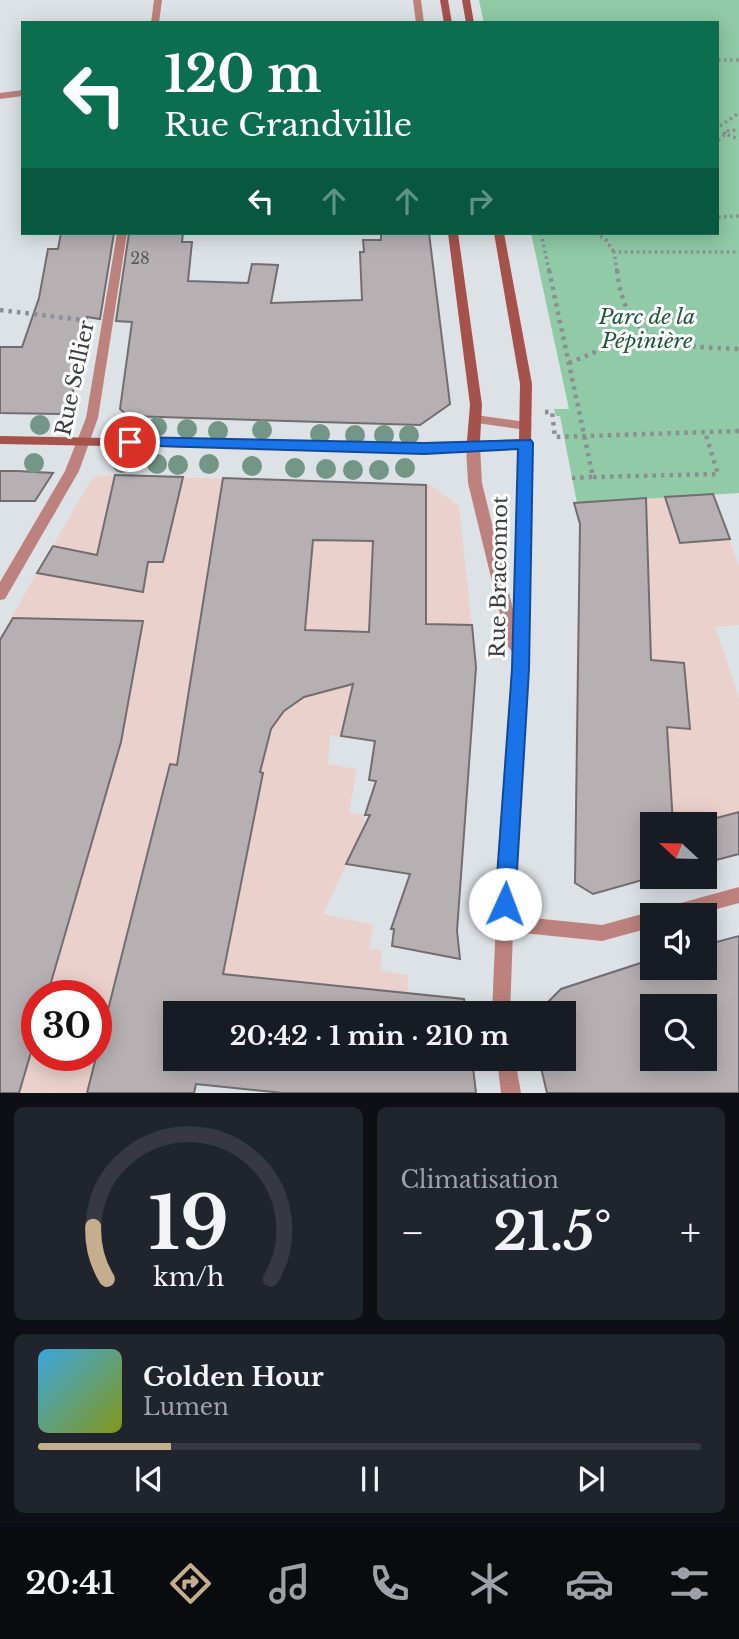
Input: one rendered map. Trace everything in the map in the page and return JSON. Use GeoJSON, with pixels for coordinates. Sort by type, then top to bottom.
{"type":"FeatureCollection","features":[{"type":"Feature","properties":{"kind":"main road"},"geometry":{"type":"LineString","coordinates":[[444,0],[447,21]]}},
{"type":"Feature","properties":{"kind":"main road"},"geometry":{"type":"LineString","coordinates":[[466,0],[470,21]]}},
{"type":"Feature","properties":{"kind":"main road"},"geometry":{"type":"LineString","coordinates":[[453,235],[476,405],[473,447]]}},
{"type":"Feature","properties":{"kind":"main road"},"geometry":{"type":"LineString","coordinates":[[0,440],[473,447],[525,443],[527,411],[523,361],[499,235]]}},
{"type":"Feature","properties":{"kind":"street"},"geometry":{"type":"LineString","coordinates":[[155,21],[158,0]]}},
{"type":"Feature","properties":{"kind":"street"},"geometry":{"type":"LineString","coordinates":[[417,0],[420,21]]}},
{"type":"Feature","properties":{"kind":"street"},"geometry":{"type":"LineString","coordinates":[[0,96],[21,93]]}},
{"type":"Feature","properties":{"kind":"street","name":"Rue Sellier"},"geometry":{"type":"LineString","coordinates":[[0,595],[72,471],[84,442],[92,418],[122,235]]}},
{"type":"Feature","properties":{"kind":"street"},"geometry":{"type":"LineString","coordinates":[[475,419],[526,426]]}},
{"type":"Feature","properties":{"kind":"street","name":"Rue Braconnot"},"geometry":{"type":"LineString","coordinates":[[501,1001],[520,669],[525,443]]}},
{"type":"Feature","properties":{"kind":"street","name":"Rue Braconnot"},"geometry":{"type":"LineString","coordinates":[[473,447],[475,483],[520,669]]}},
{"type":"Feature","properties":{"kind":"street"},"geometry":{"type":"LineString","coordinates":[[710,903],[739,895]]}},
{"type":"Feature","properties":{"kind":"street"},"geometry":{"type":"LineString","coordinates":[[504,923],[602,933],[640,923]]}},
{"type":"Feature","properties":{"kind":"street"},"geometry":{"type":"LineString","coordinates":[[508,1071],[511,1093]]}},
{"type":"Feature","properties":{"kind":"path"},"geometry":{"type":"LineString","coordinates":[[719,60],[739,60]]}},
{"type":"Feature","properties":{"kind":"path"},"geometry":{"type":"LineString","coordinates":[[719,125],[739,113]]}},
{"type":"Feature","properties":{"kind":"path"},"geometry":{"type":"LineString","coordinates":[[719,127],[739,139]]}},
{"type":"Feature","properties":{"kind":"path"},"geometry":{"type":"LineString","coordinates":[[719,139],[724,132],[739,130]]}},
{"type":"Feature","properties":{"kind":"path"},"geometry":{"type":"LineString","coordinates":[[719,217],[739,216]]}},
{"type":"Feature","properties":{"kind":"path"},"geometry":{"type":"LineString","coordinates":[[541,235],[593,477]]}},
{"type":"Feature","properties":{"kind":"path"},"geometry":{"type":"LineString","coordinates":[[598,235],[606,240],[614,253],[622,302],[630,321],[643,332],[681,343],[739,349]]}},
{"type":"Feature","properties":{"kind":"path"},"geometry":{"type":"LineString","coordinates":[[614,253],[739,252]]}},
{"type":"Feature","properties":{"kind":"path"},"geometry":{"type":"LineString","coordinates":[[0,310],[91,321]]}},
{"type":"Feature","properties":{"kind":"path"},"geometry":{"type":"LineString","coordinates":[[569,363],[643,332]]}},
{"type":"Feature","properties":{"kind":"path"},"geometry":{"type":"LineString","coordinates":[[527,411],[552,412],[555,437],[739,431]]}},
{"type":"Feature","properties":{"kind":"path"},"geometry":{"type":"LineString","coordinates":[[572,478],[718,474],[705,432]]}},
{"type":"Feature","properties":{"kind":"shaded area"},"geometry":{"type":"Polygon","coordinates":[[[100,475],[430,485],[459,506],[476,666],[426,663],[387,743],[330,735],[328,764],[357,769],[349,813],[365,815],[361,833],[323,914],[374,925],[369,948],[382,951],[380,970],[408,975],[407,998],[386,994],[385,1001],[163,1001],[163,1071],[379,1071],[376,1093],[283,1093],[196,1084],[194,1093],[0,1093],[0,637],[91,480],[100,475]]]}},
{"type":"Feature","properties":{"kind":"shaded area"},"geometry":{"type":"Polygon","coordinates":[[[713,494],[739,566],[739,625],[715,627],[739,698],[739,854],[718,860],[718,812],[640,812],[640,881],[593,894],[578,752],[575,751],[577,624],[580,624],[613,500],[713,494]]]}},
{"type":"Feature","properties":{"kind":"green space","name":"Parc de la Pépinière"},"geometry":{"type":"Polygon","coordinates":[[[479,0],[739,0],[739,493],[577,503],[560,416],[556,416],[554,409],[569,409],[531,235],[719,235],[719,21],[484,21],[479,0]]]}},
{"type":"Feature","properties":{"kind":"building"},"geometry":{"type":"Polygon","coordinates":[[[61,235],[114,235],[100,319],[87,317],[70,408],[59,414],[0,413],[0,347],[22,347],[39,298],[48,249],[58,249],[61,235]]]}},
{"type":"Feature","properties":{"kind":"building"},"geometry":{"type":"Polygon","coordinates":[[[129,235],[183,235],[182,242],[192,242],[188,281],[248,283],[252,264],[278,265],[271,303],[362,300],[360,252],[364,252],[363,240],[381,240],[381,235],[429,235],[450,404],[420,425],[128,416],[120,409],[132,322],[116,321],[129,235]]]}},
{"type":"Feature","properties":{"kind":"building"},"geometry":{"type":"Polygon","coordinates":[[[0,471],[53,473],[35,501],[0,501],[0,471]]]}},
{"type":"Feature","properties":{"kind":"building"},"geometry":{"type":"Polygon","coordinates":[[[115,475],[183,477],[163,562],[148,562],[143,592],[37,573],[53,546],[97,555],[115,475]]]}},
{"type":"Feature","properties":{"kind":"building"},"geometry":{"type":"Polygon","coordinates":[[[223,478],[426,485],[426,624],[472,625],[476,667],[457,931],[460,959],[392,946],[394,929],[391,929],[410,874],[346,864],[370,815],[365,815],[376,781],[369,780],[375,741],[341,736],[353,684],[304,697],[284,711],[271,729],[260,772],[263,773],[223,974],[464,1001],[163,1001],[163,1071],[473,1071],[476,1093],[283,1093],[196,1084],[194,1093],[87,1093],[93,1071],[112,1071],[112,994],[170,764],[177,765],[223,478]],[[313,540],[305,630],[369,632],[373,541],[313,540]]]}},
{"type":"Feature","properties":{"kind":"building"},"geometry":{"type":"Polygon","coordinates":[[[713,494],[730,539],[680,543],[665,497],[713,494]]]}},
{"type":"Feature","properties":{"kind":"building"},"geometry":{"type":"Polygon","coordinates":[[[646,498],[651,660],[684,663],[690,729],[667,727],[672,812],[640,812],[640,881],[593,894],[575,883],[580,524],[574,503],[646,498]]]}},
{"type":"Feature","properties":{"kind":"building"},"geometry":{"type":"Polygon","coordinates":[[[13,618],[143,621],[121,742],[52,980],[21,980],[21,1071],[25,1071],[19,1093],[0,1093],[0,640],[13,618]]]}},
{"type":"Feature","properties":{"kind":"building"},"geometry":{"type":"Polygon","coordinates":[[[739,812],[739,854],[718,860],[718,818],[739,812]]]}},
{"type":"Feature","properties":{"kind":"building"},"geometry":{"type":"Polygon","coordinates":[[[739,936],[739,1093],[547,1093],[542,1071],[576,1071],[576,1001],[549,1001],[561,989],[640,963],[640,980],[717,980],[717,942],[739,936]]]}},
{"type":"Feature","properties":{"kind":"route"},"geometry":{"type":"LineString","coordinates":[[130,442],[424,449],[525,443],[520,669],[505,904]]}}]}
